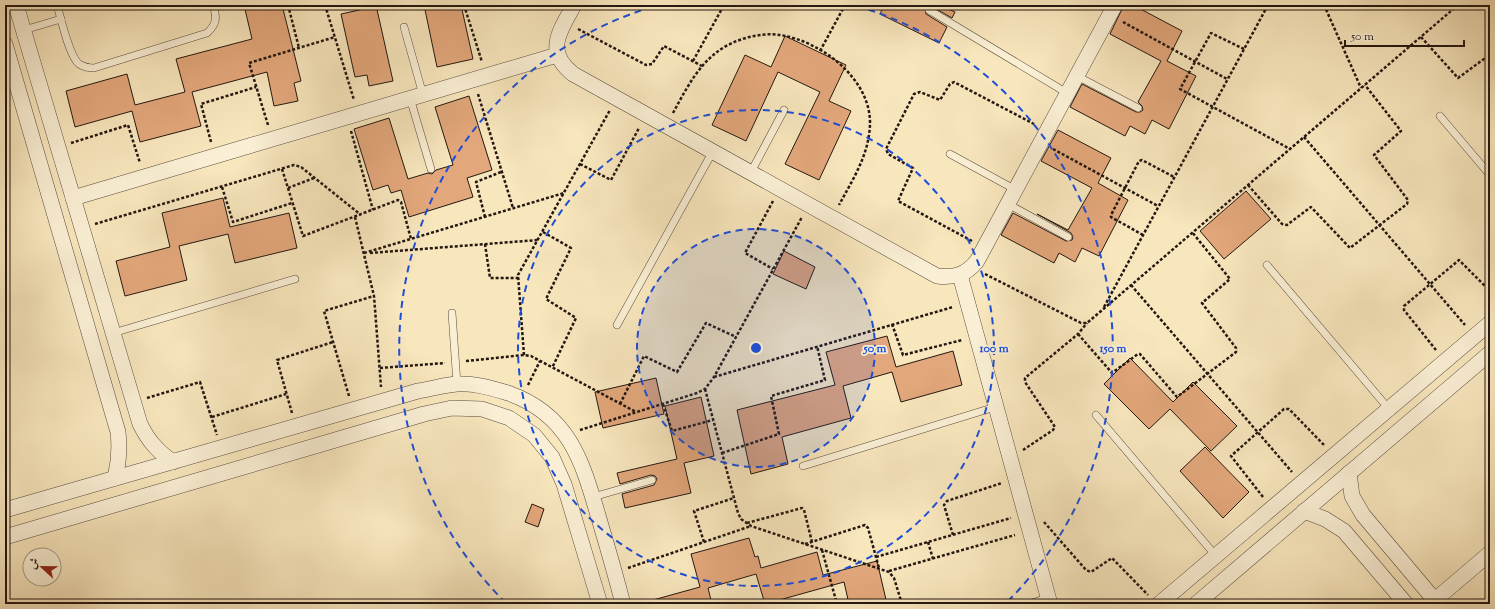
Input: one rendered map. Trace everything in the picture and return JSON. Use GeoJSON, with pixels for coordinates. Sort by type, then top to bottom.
{"type":"FeatureCollection","features":[{"type":"Feature","properties":{"kind":"street"},"geometry":{"type":"LineString","coordinates":[[16,5],[140,424],[148,439],[159,452],[173,462]]}},
{"type":"Feature","properties":{"kind":"street"},"geometry":{"type":"LineString","coordinates":[[574,5],[558,34],[556,44],[557,55],[563,66],[573,74],[937,276],[948,277],[960,275],[972,267],[1016,190],[1112,10]]}},
{"type":"Feature","properties":{"kind":"street"},"geometry":{"type":"LineString","coordinates":[[5,44],[118,432],[120,448],[119,463],[115,478]]}},
{"type":"Feature","properties":{"kind":"street"},"geometry":{"type":"LineString","coordinates":[[73,198],[557,55]]}},
{"type":"Feature","properties":{"kind":"street"},"geometry":{"type":"LineString","coordinates":[[960,275],[1015,479],[1032,515],[1029,531],[1049,601]]}},
{"type":"Feature","properties":{"kind":"street"},"geometry":{"type":"LineString","coordinates":[[1155,601],[1216,556],[1490,323]]}},
{"type":"Feature","properties":{"kind":"street"},"geometry":{"type":"LineString","coordinates":[[1196,604],[1490,353]]}},
{"type":"Feature","properties":{"kind":"street"},"geometry":{"type":"LineString","coordinates":[[5,510],[418,391],[457,384],[488,387],[521,398],[544,412],[565,434],[578,454],[593,496],[623,604]]}},
{"type":"Feature","properties":{"kind":"street"},"geometry":{"type":"LineString","coordinates":[[110,401],[132,399]]}},
{"type":"Feature","properties":{"kind":"street"},"geometry":{"type":"LineString","coordinates":[[5,537],[424,414],[452,408],[482,409],[509,418],[534,435],[552,458],[564,484],[600,604]]}},
{"type":"Feature","properties":{"kind":"street"},"geometry":{"type":"LineString","coordinates":[[1349,473],[1352,496],[1363,515],[1436,602],[1490,553]]}},
{"type":"Feature","properties":{"kind":"street"},"geometry":{"type":"LineString","coordinates":[[131,474],[137,497]]}},
{"type":"Feature","properties":{"kind":"street"},"geometry":{"type":"LineString","coordinates":[[1304,511],[1326,519],[1344,531],[1406,604]]}},
{"type":"Feature","properties":{"kind":"lane"},"geometry":{"type":"LineString","coordinates":[[57,5],[73,56],[78,63],[85,67],[94,68],[207,33],[213,28],[216,20],[213,5]]}},
{"type":"Feature","properties":{"kind":"lane"},"geometry":{"type":"LineString","coordinates":[[929,10],[1068,93]]}},
{"type":"Feature","properties":{"kind":"lane"},"geometry":{"type":"LineString","coordinates":[[24,30],[61,19]]}},
{"type":"Feature","properties":{"kind":"lane"},"geometry":{"type":"LineString","coordinates":[[404,27],[431,169]]}},
{"type":"Feature","properties":{"kind":"lane"},"geometry":{"type":"LineString","coordinates":[[1077,76],[1138,108]]}},
{"type":"Feature","properties":{"kind":"lane"},"geometry":{"type":"LineString","coordinates":[[751,172],[784,110]]}},
{"type":"Feature","properties":{"kind":"lane"},"geometry":{"type":"LineString","coordinates":[[1440,116],[1490,175]]}},
{"type":"Feature","properties":{"kind":"lane"},"geometry":{"type":"LineString","coordinates":[[617,325],[713,151]]}},
{"type":"Feature","properties":{"kind":"lane"},"geometry":{"type":"LineString","coordinates":[[950,154],[1016,190]]}},
{"type":"Feature","properties":{"kind":"lane"},"geometry":{"type":"LineString","coordinates":[[1008,204],[1068,238]]}},
{"type":"Feature","properties":{"kind":"lane"},"geometry":{"type":"LineString","coordinates":[[1267,265],[1389,409]]}},
{"type":"Feature","properties":{"kind":"lane"},"geometry":{"type":"LineString","coordinates":[[113,333],[295,279]]}},
{"type":"Feature","properties":{"kind":"lane"},"geometry":{"type":"LineString","coordinates":[[452,313],[457,384]]}},
{"type":"Feature","properties":{"kind":"lane"},"geometry":{"type":"LineString","coordinates":[[803,466],[995,407]]}},
{"type":"Feature","properties":{"kind":"lane"},"geometry":{"type":"LineString","coordinates":[[1096,415],[1216,556]]}},
{"type":"Feature","properties":{"kind":"lane"},"geometry":{"type":"LineString","coordinates":[[593,496],[652,480]]}},
{"type":"Feature","properties":{"kind":"lane"},"geometry":{"type":"LineString","coordinates":[[1028,604],[1049,601]]}},
{"type":"Feature","properties":{"kind":"path"},"geometry":{"type":"LineString","coordinates":[[288,5],[299,48]]}},
{"type":"Feature","properties":{"kind":"path"},"geometry":{"type":"LineString","coordinates":[[325,5],[335,37],[373,210]]}},
{"type":"Feature","properties":{"kind":"path"},"geometry":{"type":"LineString","coordinates":[[464,5],[502,172],[513,208]]}},
{"type":"Feature","properties":{"kind":"path"},"geometry":{"type":"LineString","coordinates":[[693,61],[724,5]]}},
{"type":"Feature","properties":{"kind":"path"},"geometry":{"type":"LineString","coordinates":[[820,51],[845,5]]}},
{"type":"Feature","properties":{"kind":"path"},"geometry":{"type":"LineString","coordinates":[[1103,309],[1268,5]]}},
{"type":"Feature","properties":{"kind":"path"},"geometry":{"type":"LineString","coordinates":[[1324,5],[1361,88]]}},
{"type":"Feature","properties":{"kind":"path"},"geometry":{"type":"LineString","coordinates":[[1010,459],[1054,429],[1025,382],[1025,378],[1078,334],[1087,322],[1458,5]]}},
{"type":"Feature","properties":{"kind":"path"},"geometry":{"type":"LineString","coordinates":[[1112,10],[1227,79]]}},
{"type":"Feature","properties":{"kind":"path"},"geometry":{"type":"LineString","coordinates":[[565,22],[646,65],[652,64],[664,46],[702,66]]}},
{"type":"Feature","properties":{"kind":"path"},"geometry":{"type":"LineString","coordinates":[[1244,49],[1211,32],[1180,89],[1290,149]]}},
{"type":"Feature","properties":{"kind":"path"},"geometry":{"type":"LineString","coordinates":[[666,125],[689,84],[702,66],[718,51],[731,44],[758,35],[780,35],[801,40],[840,62],[855,79],[866,100],[870,122],[868,145],[860,167],[832,217]]}},
{"type":"Feature","properties":{"kind":"path"},"geometry":{"type":"LineString","coordinates":[[272,139],[256,88],[250,62],[335,37]]}},
{"type":"Feature","properties":{"kind":"path"},"geometry":{"type":"LineString","coordinates":[[1421,37],[1458,78],[1484,59],[1490,64]]}},
{"type":"Feature","properties":{"kind":"path"},"geometry":{"type":"LineString","coordinates":[[1248,185],[1282,224],[1287,225],[1311,207],[1350,248],[1380,226],[1408,202],[1374,155],[1401,131],[1365,85]]}},
{"type":"Feature","properties":{"kind":"path"},"geometry":{"type":"LineString","coordinates":[[215,156],[201,104],[256,88]]}},
{"type":"Feature","properties":{"kind":"path"},"geometry":{"type":"LineString","coordinates":[[524,354],[518,278],[617,98]]}},
{"type":"Feature","properties":{"kind":"path"},"geometry":{"type":"LineString","coordinates":[[580,164],[609,179],[613,178],[647,114]]}},
{"type":"Feature","properties":{"kind":"path"},"geometry":{"type":"LineString","coordinates":[[58,147],[128,125],[144,177]]}},
{"type":"Feature","properties":{"kind":"path"},"geometry":{"type":"LineString","coordinates":[[1304,137],[1475,336]]}},
{"type":"Feature","properties":{"kind":"path"},"geometry":{"type":"LineString","coordinates":[[1041,143],[1158,206]]}},
{"type":"Feature","properties":{"kind":"path"},"geometry":{"type":"LineString","coordinates":[[1143,235],[1111,216],[1125,188],[1140,160],[1174,177]]}},
{"type":"Feature","properties":{"kind":"path"},"geometry":{"type":"LineString","coordinates":[[82,228],[298,165],[361,215]]}},
{"type":"Feature","properties":{"kind":"path"},"geometry":{"type":"LineString","coordinates":[[282,169],[302,235],[304,236],[400,200],[411,239]]}},
{"type":"Feature","properties":{"kind":"path"},"geometry":{"type":"LineString","coordinates":[[485,217],[476,182],[502,172]]}},
{"type":"Feature","properties":{"kind":"path"},"geometry":{"type":"LineString","coordinates":[[288,188],[314,178]]}},
{"type":"Feature","properties":{"kind":"path"},"geometry":{"type":"LineString","coordinates":[[222,186],[233,222],[292,203]]}},
{"type":"Feature","properties":{"kind":"path"},"geometry":{"type":"LineString","coordinates":[[773,269],[746,254],[745,251],[780,188]]}},
{"type":"Feature","properties":{"kind":"path"},"geometry":{"type":"LineString","coordinates":[[364,253],[564,193]]}},
{"type":"Feature","properties":{"kind":"path"},"geometry":{"type":"LineString","coordinates":[[565,434],[663,404],[705,389],[714,377],[809,204]]}},
{"type":"Feature","properties":{"kind":"path"},"geometry":{"type":"LineString","coordinates":[[355,217],[374,296],[383,402]]}},
{"type":"Feature","properties":{"kind":"path"},"geometry":{"type":"LineString","coordinates":[[543,232],[571,248],[546,299],[576,318],[552,368]]}},
{"type":"Feature","properties":{"kind":"path"},"geometry":{"type":"LineString","coordinates":[[1078,334],[1112,373],[1140,354],[1177,397],[1237,350],[1202,303],[1230,279],[1192,232]]}},
{"type":"Feature","properties":{"kind":"path"},"geometry":{"type":"LineString","coordinates":[[364,253],[539,240]]}},
{"type":"Feature","properties":{"kind":"path"},"geometry":{"type":"LineString","coordinates":[[485,244],[490,278],[518,278]]}},
{"type":"Feature","properties":{"kind":"path"},"geometry":{"type":"LineString","coordinates":[[1446,361],[1403,308],[1429,284],[1459,260],[1490,291]]}},
{"type":"Feature","properties":{"kind":"path"},"geometry":{"type":"LineString","coordinates":[[972,267],[1081,323],[1087,322]]}},
{"type":"Feature","properties":{"kind":"path"},"geometry":{"type":"LineString","coordinates":[[1131,285],[1302,483]]}},
{"type":"Feature","properties":{"kind":"path"},"geometry":{"type":"LineString","coordinates":[[353,410],[324,310],[374,296]]}},
{"type":"Feature","properties":{"kind":"path"},"geometry":{"type":"LineString","coordinates":[[714,377],[967,302]]}},
{"type":"Feature","properties":{"kind":"path"},"geometry":{"type":"LineString","coordinates":[[620,404],[644,356],[677,372],[706,323],[736,337]]}},
{"type":"Feature","properties":{"kind":"path"},"geometry":{"type":"LineString","coordinates":[[892,324],[901,354],[905,356],[976,336]]}},
{"type":"Feature","properties":{"kind":"path"},"geometry":{"type":"LineString","coordinates":[[295,426],[278,360],[333,342]]}},
{"type":"Feature","properties":{"kind":"path"},"geometry":{"type":"LineString","coordinates":[[722,453],[780,434],[771,396],[825,380],[817,346]]}},
{"type":"Feature","properties":{"kind":"path"},"geometry":{"type":"LineString","coordinates":[[380,368],[456,362],[524,354],[636,412]]}},
{"type":"Feature","properties":{"kind":"path"},"geometry":{"type":"LineString","coordinates":[[521,398],[540,361]]}},
{"type":"Feature","properties":{"kind":"path"},"geometry":{"type":"LineString","coordinates":[[132,399],[200,382],[221,448]]}},
{"type":"Feature","properties":{"kind":"path"},"geometry":{"type":"LineString","coordinates":[[705,389],[738,513],[746,523],[751,526],[889,572],[894,578],[902,604]]}},
{"type":"Feature","properties":{"kind":"path"},"geometry":{"type":"LineString","coordinates":[[212,417],[286,394]]}},
{"type":"Feature","properties":{"kind":"path"},"geometry":{"type":"LineString","coordinates":[[663,404],[672,431],[713,420]]}},
{"type":"Feature","properties":{"kind":"path"},"geometry":{"type":"LineString","coordinates":[[1272,508],[1231,456],[1257,432],[1287,408],[1334,456]]}},
{"type":"Feature","properties":{"kind":"path"},"geometry":{"type":"LineString","coordinates":[[953,535],[944,505],[947,501],[1015,479]]}},
{"type":"Feature","properties":{"kind":"path"},"geometry":{"type":"LineString","coordinates":[[704,542],[694,510],[734,498]]}},
{"type":"Feature","properties":{"kind":"path"},"geometry":{"type":"LineString","coordinates":[[746,523],[802,508],[804,510],[812,542]]}},
{"type":"Feature","properties":{"kind":"path"},"geometry":{"type":"LineString","coordinates":[[876,557],[953,535],[1032,515],[1086,570],[1091,572],[1108,559],[1115,559],[1155,601]]}},
{"type":"Feature","properties":{"kind":"path"},"geometry":{"type":"LineString","coordinates":[[806,544],[865,525],[868,528],[879,568]]}},
{"type":"Feature","properties":{"kind":"path"},"geometry":{"type":"LineString","coordinates":[[615,573],[751,526]]}},
{"type":"Feature","properties":{"kind":"path"},"geometry":{"type":"LineString","coordinates":[[889,572],[1029,531]]}},
{"type":"Feature","properties":{"kind":"path"},"geometry":{"type":"LineString","coordinates":[[928,542],[933,559]]}},
{"type":"Feature","properties":{"kind":"path"},"geometry":{"type":"LineString","coordinates":[[822,550],[837,604]]}},
{"type":"Feature","properties":{"kind":"building"},"geometry":{"type":"Polygon","coordinates":[[[244,5],[282,5],[301,81],[294,83],[298,101],[274,106],[267,72],[192,92],[201,126],[140,142],[132,111],[75,127],[66,91],[127,74],[135,105],[185,92],[176,59],[252,39],[244,5]]]}},
{"type":"Feature","properties":{"kind":"building"},"geometry":{"type":"Polygon","coordinates":[[[363,5],[376,5],[393,81],[369,86],[367,75],[355,77],[341,14],[364,9],[363,5]]]}},
{"type":"Feature","properties":{"kind":"building"},"geometry":{"type":"Polygon","coordinates":[[[424,5],[461,5],[473,59],[437,67],[424,5]]]}},
{"type":"Feature","properties":{"kind":"building"},"geometry":{"type":"Polygon","coordinates":[[[884,5],[927,5],[925,8],[926,14],[947,27],[939,43],[880,14],[884,5]]]}},
{"type":"Feature","properties":{"kind":"building"},"geometry":{"type":"Polygon","coordinates":[[[927,5],[940,5],[955,12],[952,18],[927,5]]]}},
{"type":"Feature","properties":{"kind":"building"},"geometry":{"type":"Polygon","coordinates":[[[1124,5],[1133,5],[1182,31],[1167,61],[1196,76],[1169,129],[1152,120],[1145,134],[1130,126],[1125,136],[1070,107],[1082,84],[1136,112],[1143,110],[1142,106],[1138,102],[1161,61],[1110,34],[1124,5]]]}},
{"type":"Feature","properties":{"kind":"building"},"geometry":{"type":"Polygon","coordinates":[[[785,36],[846,65],[829,101],[851,111],[819,180],[785,164],[820,92],[778,72],[746,141],[712,125],[745,55],[771,67],[785,36]]]}},
{"type":"Feature","properties":{"kind":"building"},"geometry":{"type":"Polygon","coordinates":[[[469,96],[492,170],[467,178],[473,197],[409,217],[401,190],[391,193],[388,185],[373,190],[354,129],[389,118],[408,179],[428,173],[432,174],[436,170],[453,165],[435,107],[469,96]]]}},
{"type":"Feature","properties":{"kind":"building"},"geometry":{"type":"Polygon","coordinates":[[[1058,130],[1111,158],[1098,183],[1128,200],[1099,256],[1082,248],[1075,262],[1059,253],[1054,263],[1001,235],[1013,213],[1066,241],[1072,240],[1073,237],[1071,233],[1037,214],[1068,230],[1092,188],[1041,161],[1058,130]]]}},
{"type":"Feature","properties":{"kind":"building"},"geometry":{"type":"Polygon","coordinates":[[[1246,191],[1271,219],[1224,259],[1200,231],[1246,191]]]}},
{"type":"Feature","properties":{"kind":"building"},"geometry":{"type":"Polygon","coordinates":[[[223,198],[230,227],[289,213],[297,248],[235,263],[228,234],[179,246],[187,280],[125,296],[116,261],[170,247],[162,213],[223,198]]]}},
{"type":"Feature","properties":{"kind":"building"},"geometry":{"type":"Polygon","coordinates":[[[784,251],[815,267],[806,289],[773,274],[784,251]]]}},
{"type":"Feature","properties":{"kind":"building"},"geometry":{"type":"Polygon","coordinates":[[[887,336],[896,367],[953,351],[962,385],[901,402],[892,372],[843,386],[851,418],[782,437],[788,464],[751,474],[737,410],[835,385],[826,352],[887,336]]]}},
{"type":"Feature","properties":{"kind":"building"},"geometry":{"type":"Polygon","coordinates":[[[1130,358],[1173,402],[1193,382],[1237,426],[1211,451],[1170,409],[1149,429],[1104,384],[1130,358]]]}},
{"type":"Feature","properties":{"kind":"building"},"geometry":{"type":"Polygon","coordinates":[[[656,378],[664,414],[603,428],[595,392],[656,378]]]}},
{"type":"Feature","properties":{"kind":"building"},"geometry":{"type":"Polygon","coordinates":[[[701,397],[714,456],[684,463],[691,493],[625,508],[622,494],[654,485],[657,479],[655,476],[651,475],[620,484],[617,473],[677,459],[665,406],[701,397]]]}},
{"type":"Feature","properties":{"kind":"building"},"geometry":{"type":"Polygon","coordinates":[[[1205,447],[1249,492],[1223,518],[1180,471],[1205,447]]]}},
{"type":"Feature","properties":{"kind":"building"},"geometry":{"type":"Polygon","coordinates":[[[532,504],[544,509],[538,527],[525,522],[532,504]]]}},
{"type":"Feature","properties":{"kind":"building"},"geometry":{"type":"Polygon","coordinates":[[[749,538],[755,557],[758,556],[761,568],[817,552],[823,575],[877,561],[887,604],[849,604],[844,582],[765,604],[756,574],[708,588],[712,604],[654,604],[653,600],[700,587],[691,554],[749,538]]]}}]}
